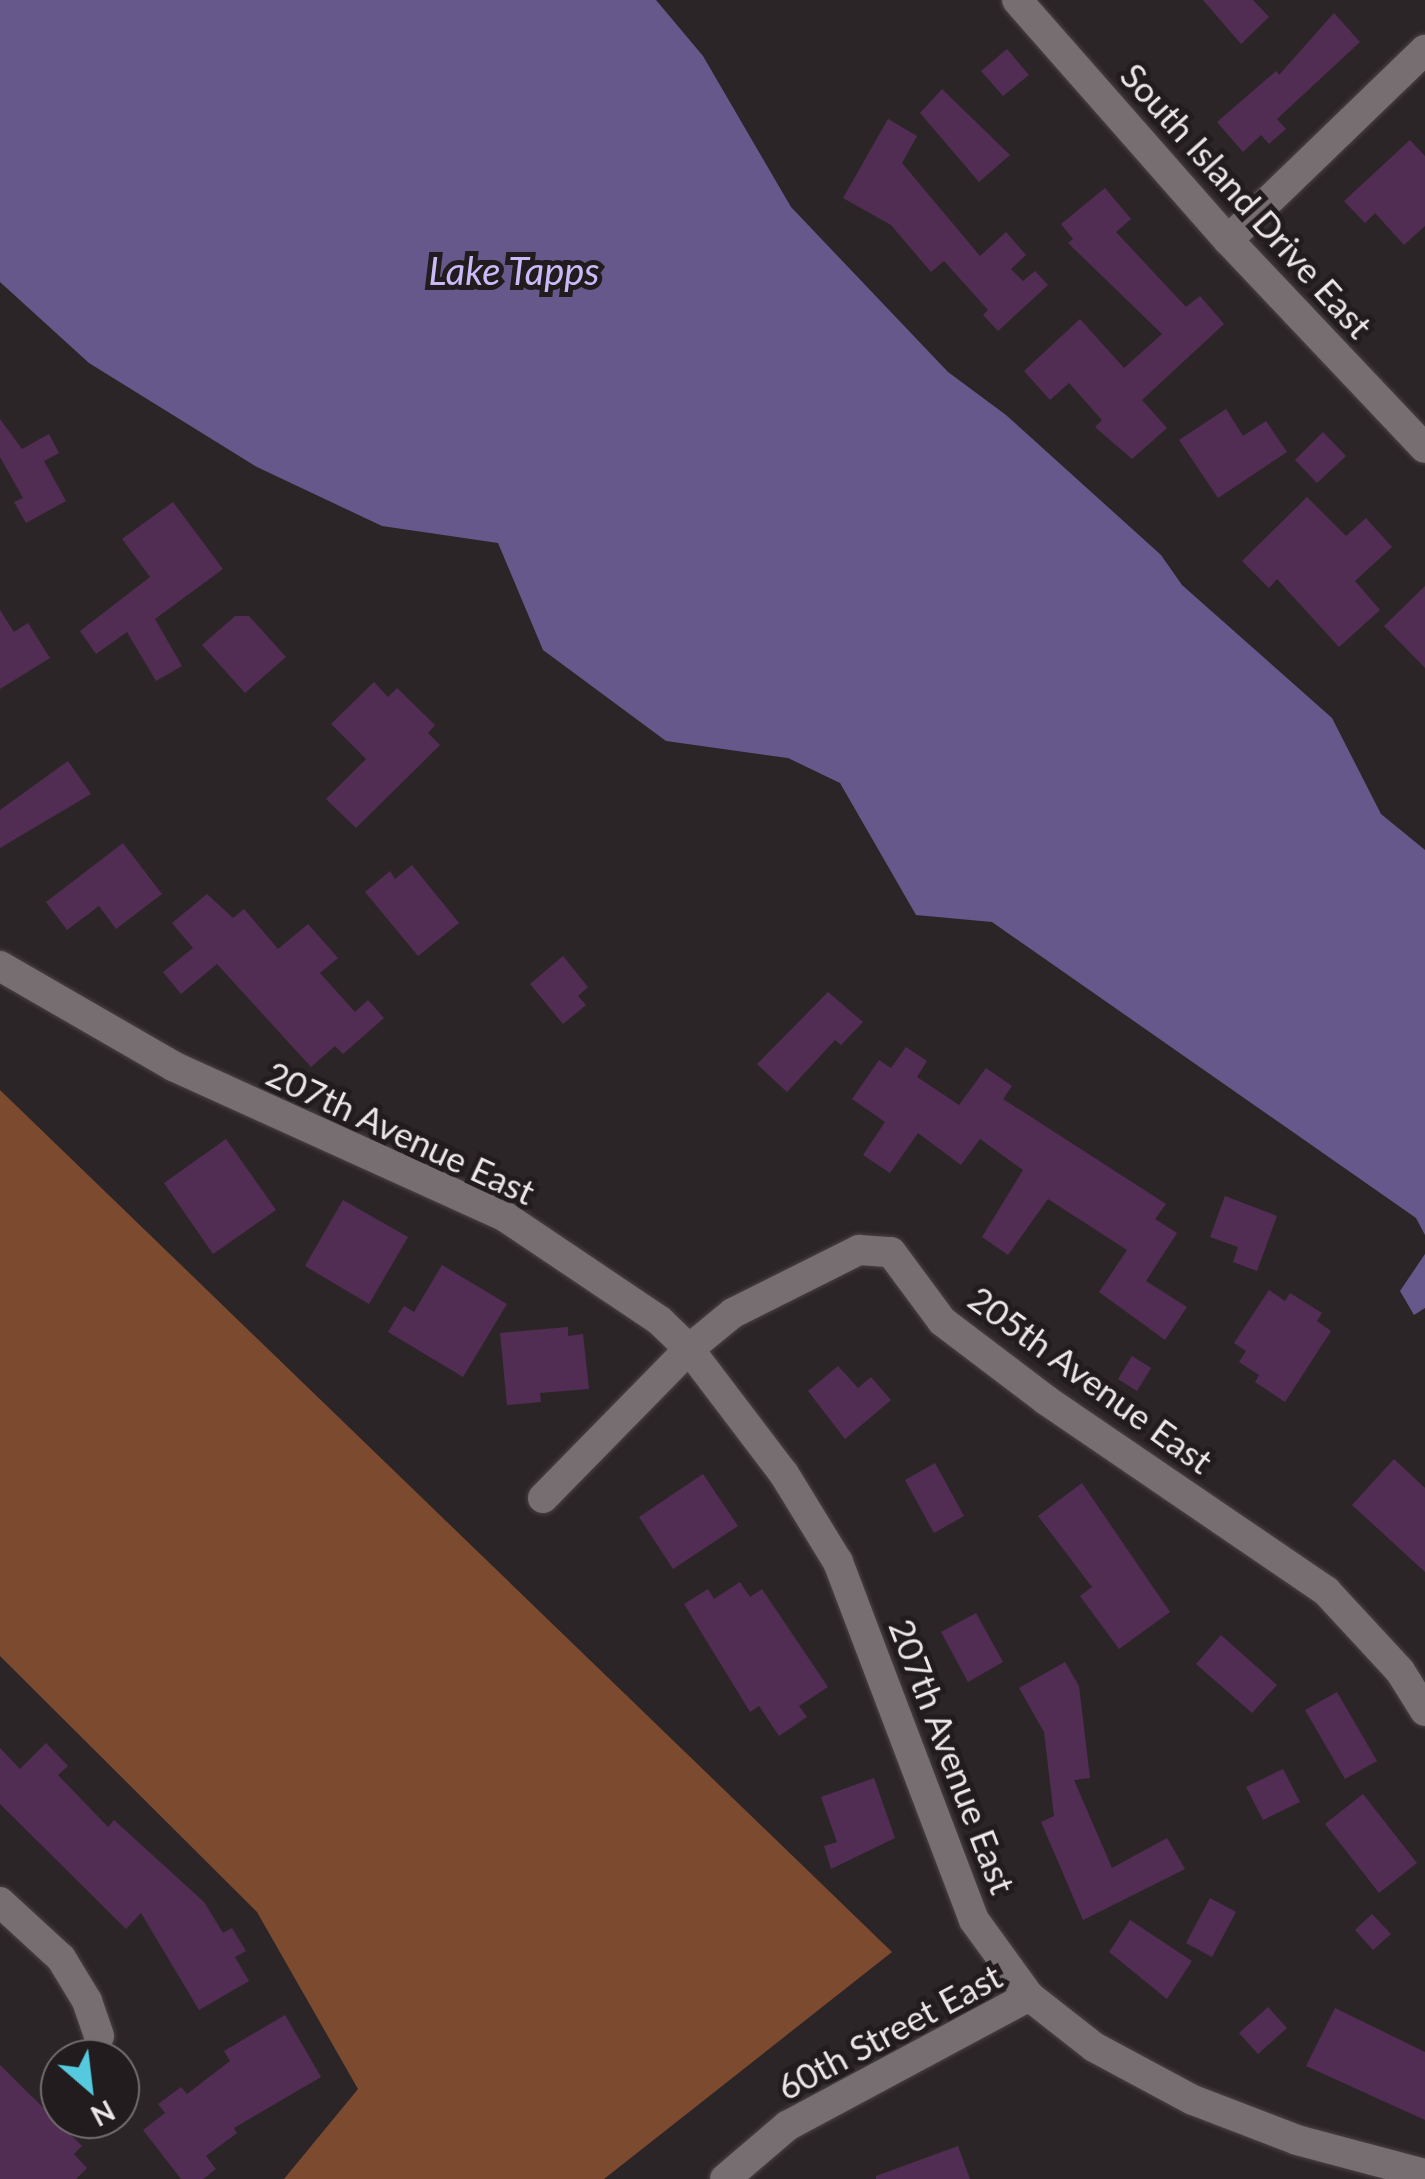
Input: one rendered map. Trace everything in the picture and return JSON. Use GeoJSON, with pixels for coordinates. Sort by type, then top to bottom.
{"type":"FeatureCollection","features":[{"type":"Feature","properties":{"kind":"street","name":"South Island Drive East"},"geometry":{"type":"LineString","coordinates":[[1017,0],[1228,240],[1425,448]]}},
{"type":"Feature","properties":{"kind":"street"},"geometry":{"type":"LineString","coordinates":[[1228,240],[1425,50]]}},
{"type":"Feature","properties":{"kind":"street","name":"207th Avenue East"},"geometry":{"type":"LineString","coordinates":[[0,966],[173,1066],[504,1216],[660,1320],[689,1349],[784,1474],[838,1562],[974,1920],[1029,1996]]}},
{"type":"Feature","properties":{"kind":"street","name":"205th Avenue East"},"geometry":{"type":"LineString","coordinates":[[542,1498],[689,1349],[781,1285],[859,1250],[891,1252],[942,1321],[1046,1400],[1326,1591],[1400,1671],[1425,1710]]}},
{"type":"Feature","properties":{"kind":"street"},"geometry":{"type":"LineString","coordinates":[[0,1902],[61,1958],[88,2000],[98,2036]]}},
{"type":"Feature","properties":{"kind":"street","name":"60th Street East"},"geometry":{"type":"LineString","coordinates":[[725,2179],[787,2126],[1029,1996],[1094,2048],[1193,2100],[1297,2140],[1425,2174]]}},
{"type":"Feature","properties":{"kind":"shaded area"},"geometry":{"type":"Polygon","coordinates":[[[0,1090],[892,1952],[604,2179],[284,2179],[358,2089],[257,1912],[0,1656],[0,1090]]]}},
{"type":"Feature","properties":{"kind":"water","name":"Lake Tapps"},"geometry":{"type":"Polygon","coordinates":[[[0,0],[656,0],[703,56],[791,207],[948,372],[1006,415],[1161,555],[1182,585],[1332,718],[1381,814],[1425,850],[1425,1235],[1416,1218],[992,922],[916,915],[840,783],[788,758],[666,741],[543,650],[498,543],[382,526],[257,467],[89,363],[0,282],[0,0]]]}},
{"type":"Feature","properties":{"kind":"water"},"geometry":{"type":"Polygon","coordinates":[[[1425,1254],[1425,1308],[1414,1315],[1400,1291],[1425,1254]]]}},
{"type":"Feature","properties":{"kind":"building"},"geometry":{"type":"Polygon","coordinates":[[[1203,0],[1253,0],[1269,17],[1241,44],[1203,0]]]}},
{"type":"Feature","properties":{"kind":"building"},"geometry":{"type":"Polygon","coordinates":[[[1334,13],[1360,42],[1277,119],[1286,129],[1269,144],[1261,135],[1243,152],[1217,122],[1276,71],[1279,75],[1334,13]]]}},
{"type":"Feature","properties":{"kind":"building"},"geometry":{"type":"Polygon","coordinates":[[[1007,49],[1029,75],[1003,96],[981,71],[1007,49]]]}},
{"type":"Feature","properties":{"kind":"building"},"geometry":{"type":"Polygon","coordinates":[[[942,89],[1010,155],[979,182],[920,113],[942,89]]]}},
{"type":"Feature","properties":{"kind":"building"},"geometry":{"type":"Polygon","coordinates":[[[888,119],[917,136],[902,163],[980,256],[1006,232],[1026,255],[1011,269],[1023,281],[1035,271],[1048,285],[998,331],[983,315],[988,310],[944,261],[931,272],[891,225],[843,198],[888,119]]]}},
{"type":"Feature","properties":{"kind":"building"},"geometry":{"type":"Polygon","coordinates":[[[1410,140],[1425,156],[1425,226],[1404,245],[1375,213],[1365,223],[1344,201],[1410,140]]]}},
{"type":"Feature","properties":{"kind":"building"},"geometry":{"type":"Polygon","coordinates":[[[1105,188],[1131,219],[1116,232],[1186,307],[1200,296],[1224,324],[1142,400],[1167,428],[1132,459],[1095,427],[1102,420],[1069,383],[1050,400],[1024,371],[1080,319],[1124,368],[1162,334],[1068,243],[1073,239],[1061,224],[1105,188]]]}},
{"type":"Feature","properties":{"kind":"building"},"geometry":{"type":"Polygon","coordinates":[[[1226,409],[1243,436],[1266,421],[1287,452],[1218,498],[1179,440],[1226,409]]]}},
{"type":"Feature","properties":{"kind":"building"},"geometry":{"type":"Polygon","coordinates":[[[0,419],[22,449],[49,434],[59,453],[44,461],[66,501],[26,523],[14,502],[23,498],[0,457],[0,419]]]}},
{"type":"Feature","properties":{"kind":"building"},"geometry":{"type":"Polygon","coordinates":[[[1323,432],[1346,456],[1317,483],[1295,460],[1323,432]]]}},
{"type":"Feature","properties":{"kind":"building"},"geometry":{"type":"Polygon","coordinates":[[[1307,497],[1346,536],[1366,518],[1392,547],[1355,581],[1380,610],[1339,647],[1277,579],[1269,588],[1242,561],[1307,497]]]}},
{"type":"Feature","properties":{"kind":"building"},"geometry":{"type":"Polygon","coordinates":[[[173,502],[223,569],[155,619],[182,666],[156,681],[127,632],[96,654],[80,631],[150,577],[122,539],[173,502]]]}},
{"type":"Feature","properties":{"kind":"building"},"geometry":{"type":"Polygon","coordinates":[[[1425,586],[1425,668],[1384,626],[1425,586]]]}},
{"type":"Feature","properties":{"kind":"building"},"geometry":{"type":"Polygon","coordinates":[[[0,610],[14,632],[28,623],[50,658],[0,689],[0,610]]]}},
{"type":"Feature","properties":{"kind":"building"},"geometry":{"type":"Polygon","coordinates":[[[235,616],[249,616],[286,657],[245,693],[202,645],[235,616]]]}},
{"type":"Feature","properties":{"kind":"building"},"geometry":{"type":"Polygon","coordinates":[[[374,682],[388,697],[397,688],[435,725],[428,733],[440,745],[356,828],[326,799],[366,759],[331,724],[374,682]]]}},
{"type":"Feature","properties":{"kind":"building"},"geometry":{"type":"Polygon","coordinates":[[[68,761],[91,794],[0,848],[0,810],[68,761]]]}},
{"type":"Feature","properties":{"kind":"building"},"geometry":{"type":"Polygon","coordinates":[[[123,843],[162,894],[116,929],[99,906],[67,930],[46,902],[123,843]]]}},
{"type":"Feature","properties":{"kind":"building"},"geometry":{"type":"Polygon","coordinates":[[[412,865],[459,923],[418,956],[365,892],[390,871],[395,879],[412,865]]]}},
{"type":"Feature","properties":{"kind":"building"},"geometry":{"type":"Polygon","coordinates":[[[207,894],[233,918],[244,909],[278,949],[308,924],[338,958],[320,973],[355,1012],[368,1000],[384,1018],[343,1054],[335,1046],[311,1067],[217,964],[181,994],[163,972],[193,948],[172,923],[207,894]]]}},
{"type":"Feature","properties":{"kind":"building"},"geometry":{"type":"Polygon","coordinates":[[[563,956],[588,987],[578,996],[586,1005],[563,1024],[530,984],[563,956]]]}},
{"type":"Feature","properties":{"kind":"building"},"geometry":{"type":"Polygon","coordinates":[[[828,992],[863,1022],[841,1045],[835,1040],[787,1092],[757,1064],[828,992]]]}},
{"type":"Feature","properties":{"kind":"building"},"geometry":{"type":"Polygon","coordinates":[[[906,1047],[927,1061],[917,1077],[959,1105],[986,1068],[1012,1086],[1003,1099],[1166,1204],[1155,1219],[1177,1233],[1146,1281],[1187,1307],[1165,1340],[1099,1292],[1127,1250],[1048,1199],[1008,1255],[982,1237],[1023,1170],[980,1139],[961,1165],[918,1133],[890,1173],[863,1155],[885,1122],[852,1099],[879,1060],[891,1068],[906,1047]]]}},
{"type":"Feature","properties":{"kind":"building"},"geometry":{"type":"Polygon","coordinates":[[[226,1139],[276,1210],[213,1254],[164,1183],[226,1139]]]}},
{"type":"Feature","properties":{"kind":"building"},"geometry":{"type":"Polygon","coordinates":[[[1225,1196],[1277,1216],[1257,1271],[1233,1262],[1238,1247],[1210,1237],[1225,1196]]]}},
{"type":"Feature","properties":{"kind":"building"},"geometry":{"type":"Polygon","coordinates":[[[343,1200],[408,1237],[369,1304],[305,1266],[343,1200]]]}},
{"type":"Feature","properties":{"kind":"building"},"geometry":{"type":"Polygon","coordinates":[[[442,1265],[507,1304],[463,1377],[388,1332],[404,1306],[414,1312],[442,1265]]]}},
{"type":"Feature","properties":{"kind":"building"},"geometry":{"type":"Polygon","coordinates":[[[1269,1290],[1285,1301],[1290,1293],[1322,1313],[1317,1321],[1331,1331],[1285,1402],[1255,1382],[1259,1375],[1239,1362],[1246,1351],[1234,1343],[1269,1290]]]}},
{"type":"Feature","properties":{"kind":"building"},"geometry":{"type":"Polygon","coordinates":[[[568,1327],[568,1336],[583,1334],[589,1389],[540,1393],[541,1402],[507,1405],[500,1333],[568,1327]]]}},
{"type":"Feature","properties":{"kind":"building"},"geometry":{"type":"Polygon","coordinates":[[[1132,1356],[1151,1368],[1137,1391],[1118,1379],[1132,1356]]]}},
{"type":"Feature","properties":{"kind":"building"},"geometry":{"type":"Polygon","coordinates":[[[838,1366],[858,1388],[871,1377],[891,1400],[845,1439],[808,1391],[838,1366]]]}},
{"type":"Feature","properties":{"kind":"building"},"geometry":{"type":"Polygon","coordinates":[[[1394,1459],[1425,1488],[1425,1572],[1352,1505],[1394,1459]]]}},
{"type":"Feature","properties":{"kind":"building"},"geometry":{"type":"Polygon","coordinates":[[[935,1463],[964,1516],[934,1533],[905,1480],[935,1463]]]}},
{"type":"Feature","properties":{"kind":"building"},"geometry":{"type":"Polygon","coordinates":[[[703,1474],[738,1526],[673,1569],[639,1517],[703,1474]]]}},
{"type":"Feature","properties":{"kind":"building"},"geometry":{"type":"Polygon","coordinates":[[[1082,1483],[1170,1612],[1119,1649],[1080,1596],[1092,1587],[1038,1516],[1082,1483]]]}},
{"type":"Feature","properties":{"kind":"building"},"geometry":{"type":"Polygon","coordinates":[[[740,1582],[750,1597],[762,1589],[828,1687],[799,1706],[807,1717],[779,1736],[759,1706],[750,1712],[684,1604],[708,1589],[714,1599],[740,1582]]]}},
{"type":"Feature","properties":{"kind":"building"},"geometry":{"type":"Polygon","coordinates":[[[976,1613],[1003,1662],[968,1682],[941,1632],[976,1613]]]}},
{"type":"Feature","properties":{"kind":"building"},"geometry":{"type":"Polygon","coordinates":[[[1221,1635],[1277,1685],[1252,1713],[1196,1664],[1221,1635]]]}},
{"type":"Feature","properties":{"kind":"building"},"geometry":{"type":"Polygon","coordinates":[[[1065,1662],[1079,1686],[1090,1778],[1074,1780],[1112,1868],[1167,1838],[1185,1869],[1083,1920],[1041,1822],[1054,1816],[1044,1732],[1019,1688],[1065,1662]]]}},
{"type":"Feature","properties":{"kind":"building"},"geometry":{"type":"Polygon","coordinates":[[[1337,1692],[1377,1761],[1345,1779],[1305,1710],[1337,1692]]]}},
{"type":"Feature","properties":{"kind":"building"},"geometry":{"type":"Polygon","coordinates":[[[46,1743],[68,1766],[58,1775],[108,1827],[114,1820],[204,1902],[223,1933],[232,1928],[246,1951],[235,1957],[249,1981],[199,2010],[141,1913],[126,1929],[0,1804],[0,1748],[20,1769],[46,1743]]]}},
{"type":"Feature","properties":{"kind":"building"},"geometry":{"type":"Polygon","coordinates":[[[1283,1769],[1300,1802],[1263,1820],[1246,1787],[1283,1769]]]}},
{"type":"Feature","properties":{"kind":"building"},"geometry":{"type":"Polygon","coordinates":[[[874,1778],[895,1838],[831,1869],[824,1846],[837,1842],[821,1797],[874,1778]]]}},
{"type":"Feature","properties":{"kind":"building"},"geometry":{"type":"Polygon","coordinates":[[[1363,1794],[1417,1863],[1379,1893],[1325,1824],[1363,1794]]]}},
{"type":"Feature","properties":{"kind":"building"},"geometry":{"type":"Polygon","coordinates":[[[1210,1898],[1236,1912],[1212,1957],[1186,1943],[1210,1898]]]}},
{"type":"Feature","properties":{"kind":"building"},"geometry":{"type":"Polygon","coordinates":[[[1372,1914],[1391,1934],[1373,1950],[1355,1930],[1372,1914]]]}},
{"type":"Feature","properties":{"kind":"building"},"geometry":{"type":"Polygon","coordinates":[[[1130,1920],[1192,1961],[1167,1999],[1109,1952],[1130,1920]]]}},
{"type":"Feature","properties":{"kind":"building"},"geometry":{"type":"Polygon","coordinates":[[[1268,2007],[1287,2028],[1258,2054],[1239,2033],[1268,2007]]]}},
{"type":"Feature","properties":{"kind":"building"},"geometry":{"type":"Polygon","coordinates":[[[1335,2008],[1425,2052],[1425,2120],[1306,2066],[1335,2008]]]}},
{"type":"Feature","properties":{"kind":"building"},"geometry":{"type":"Polygon","coordinates":[[[285,2015],[321,2077],[234,2128],[237,2133],[206,2156],[216,2169],[203,2179],[181,2179],[143,2130],[165,2113],[158,2104],[181,2087],[187,2094],[230,2061],[224,2051],[285,2015]]]}},
{"type":"Feature","properties":{"kind":"building"},"geometry":{"type":"Polygon","coordinates":[[[0,2065],[40,2105],[40,2139],[75,2139],[82,2146],[74,2154],[87,2168],[76,2179],[0,2179],[0,2065]]]}},
{"type":"Feature","properties":{"kind":"building"},"geometry":{"type":"Polygon","coordinates":[[[958,2146],[970,2179],[876,2179],[876,2176],[958,2146]]]}}]}
